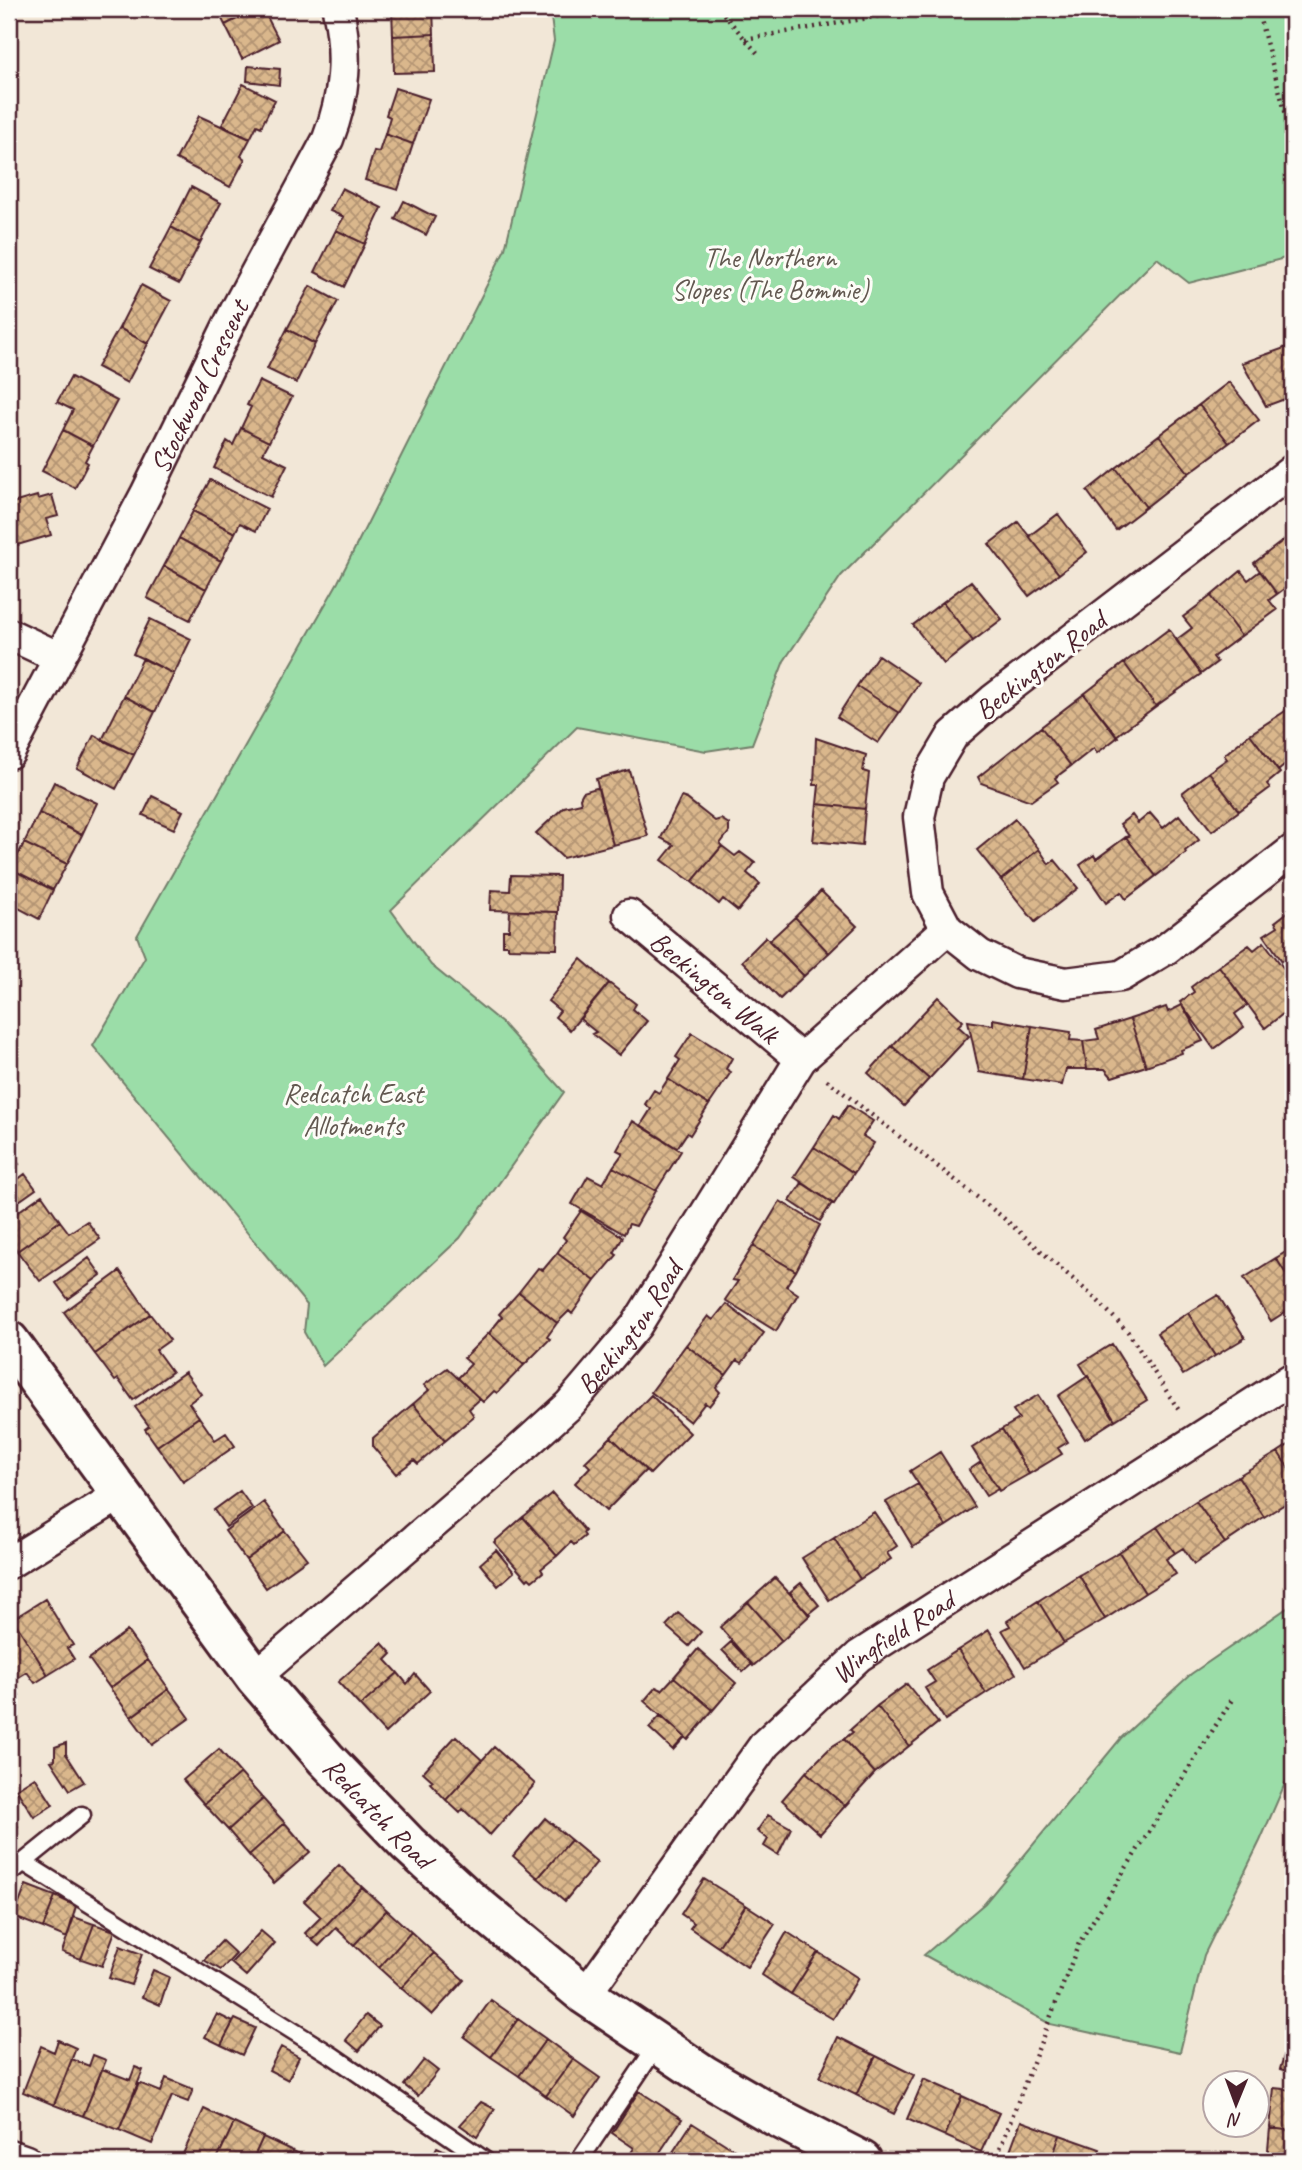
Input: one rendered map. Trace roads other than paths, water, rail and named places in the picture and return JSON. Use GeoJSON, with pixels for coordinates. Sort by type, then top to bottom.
{"type":"FeatureCollection","features":[{"type":"Feature","properties":{"kind":"main road","name":"Redcatch Road"},"geometry":{"type":"LineString","coordinates":[[9,1342],[255,1677],[326,1759],[408,1844],[464,1895],[584,1995],[775,2116],[862,2161]]}},
{"type":"Feature","properties":{"kind":"street","name":"Stockwood Crescent"},"geometry":{"type":"LineString","coordinates":[[9,753],[146,494],[236,310],[328,139],[343,92],[344,36],[338,9]]}},
{"type":"Feature","properties":{"kind":"street","name":"Beckington Road"},"geometry":{"type":"LineString","coordinates":[[1293,470],[993,700],[953,735],[928,777],[919,817],[928,893],[947,929],[980,955],[1017,973],[1066,984],[1121,976],[1166,949],[1293,850]]}},
{"type":"Feature","properties":{"kind":"street"},"geometry":{"type":"LineString","coordinates":[[9,634],[58,657]]}},
{"type":"Feature","properties":{"kind":"street","name":"Beckington Walk"},"geometry":{"type":"LineString","coordinates":[[629,915],[801,1059]]}},
{"type":"Feature","properties":{"kind":"street","name":"Beckington Road"},"geometry":{"type":"LineString","coordinates":[[255,1677],[569,1405],[636,1326],[801,1059],[947,929]]}},
{"type":"Feature","properties":{"kind":"street","name":"Wingfield Road"},"geometry":{"type":"LineString","coordinates":[[584,1995],[765,1744],[859,1656],[1293,1378]]}},
{"type":"Feature","properties":{"kind":"street"},"geometry":{"type":"LineString","coordinates":[[9,1563],[121,1494]]}},
{"type":"Feature","properties":{"kind":"street"},"geometry":{"type":"LineString","coordinates":[[9,2155],[26,2161]]}},
{"type":"Feature","properties":{"kind":"lane"},"geometry":{"type":"LineString","coordinates":[[9,1874],[82,1815]]}},
{"type":"Feature","properties":{"kind":"lane"},"geometry":{"type":"LineString","coordinates":[[23,1862],[333,2056],[486,2161]]}},
{"type":"Feature","properties":{"kind":"lane"},"geometry":{"type":"LineString","coordinates":[[579,2161],[658,2044]]}},
{"type":"Feature","properties":{"kind":"park label","name":"The Northern Slopes (The Bommie)"},"geometry":{"type":"Point","coordinates":[770,273]}},
{"type":"Feature","properties":{"kind":"park label","name":"Redcatch East Allotments"},"geometry":{"type":"Point","coordinates":[353,1109]}}]}
